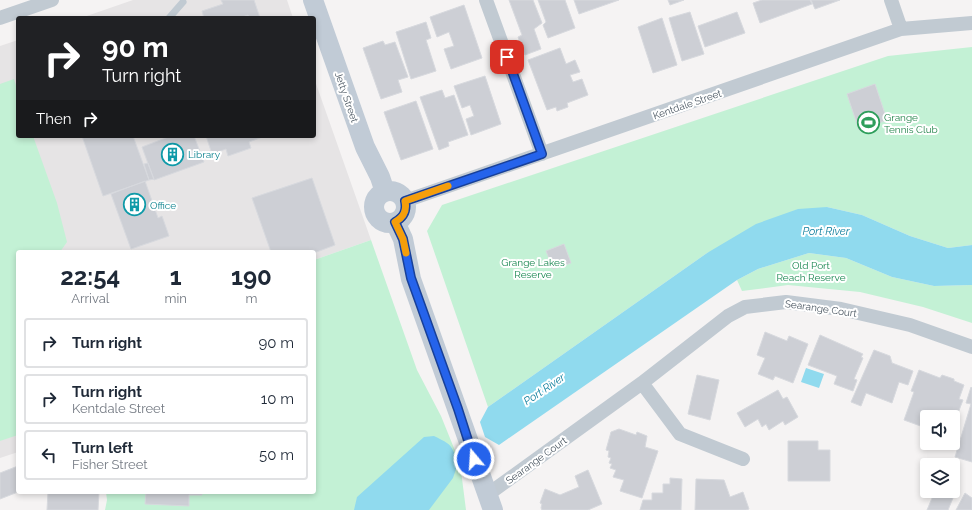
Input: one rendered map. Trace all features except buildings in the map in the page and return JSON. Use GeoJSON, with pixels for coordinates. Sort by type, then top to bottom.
{"type":"FeatureCollection","features":[{"type":"Feature","properties":{"kind":"street"},"geometry":{"type":"LineString","coordinates":[[0,18],[17,15],[52,0]]}},
{"type":"Feature","properties":{"kind":"street","name":"Jetty Street"},"geometry":{"type":"LineString","coordinates":[[313,0],[365,147],[380,177],[385,192]]}},
{"type":"Feature","properties":{"kind":"street"},"geometry":{"type":"LineString","coordinates":[[486,0],[542,154]]}},
{"type":"Feature","properties":{"kind":"street"},"geometry":{"type":"LineString","coordinates":[[891,0],[901,29]]}},
{"type":"Feature","properties":{"kind":"street","name":"Kentdale Street"},"geometry":{"type":"LineString","coordinates":[[405,201],[901,29],[972,23]]}},
{"type":"Feature","properties":{"kind":"street"},"geometry":{"type":"LineString","coordinates":[[385,192],[395,192],[405,201],[406,206],[403,216],[395,222],[390,223],[380,219],[375,209],[377,199],[380,194],[385,192]]}},
{"type":"Feature","properties":{"kind":"street"},"geometry":{"type":"LineString","coordinates":[[395,222],[403,239],[411,278],[490,502]]}},
{"type":"Feature","properties":{"kind":"street","name":"Searange Court"},"geometry":{"type":"LineString","coordinates":[[490,502],[728,316],[745,307],[786,302],[841,310],[910,325],[972,347]]}},
{"type":"Feature","properties":{"kind":"street"},"geometry":{"type":"LineString","coordinates":[[642,383],[680,434],[743,458]]}},
{"type":"Feature","properties":{"kind":"lane"},"geometry":{"type":"LineString","coordinates":[[171,16],[183,2]]}},
{"type":"Feature","properties":{"kind":"shaded area"},"geometry":{"type":"Polygon","coordinates":[[[133,0],[287,0],[292,16],[87,16],[133,0]]]}},
{"type":"Feature","properties":{"kind":"shaded area"},"geometry":{"type":"Polygon","coordinates":[[[16,41],[16,138],[316,138],[316,84],[371,240],[316,259],[316,250],[16,250],[16,453],[0,458],[0,46],[16,41]]]}},
{"type":"Feature","properties":{"kind":"green space","name":"Grange Lakes Reserve"},"geometry":{"type":"Polygon","coordinates":[[[972,47],[972,245],[948,248],[910,236],[862,215],[827,207],[707,253],[488,407],[427,231],[442,205],[888,56],[972,47]]]}},
{"type":"Feature","properties":{"kind":"green space"},"geometry":{"type":"Polygon","coordinates":[[[14,79],[16,86],[16,138],[34,138],[57,203],[67,242],[61,250],[16,250],[16,436],[0,441],[0,84],[14,79]]]}},
{"type":"Feature","properties":{"kind":"green space"},"geometry":{"type":"Polygon","coordinates":[[[371,240],[417,370],[441,416],[460,463],[466,510],[105,510],[107,500],[106,494],[316,494],[316,259],[371,240]]]}},
{"type":"Feature","properties":{"kind":"green space","name":"Old Port Reach Reserve"},"geometry":{"type":"Polygon","coordinates":[[[809,253],[846,258],[892,277],[934,286],[972,285],[972,323],[923,307],[860,292],[788,285],[742,291],[737,280],[758,269],[809,253]]]}},
{"type":"Feature","properties":{"kind":"water","name":"Port River"},"geometry":{"type":"Polygon","coordinates":[[[827,207],[862,215],[910,236],[948,248],[972,245],[972,285],[934,286],[892,277],[846,258],[809,253],[758,269],[737,280],[499,445],[485,437],[480,422],[488,407],[707,253],[756,224],[798,209],[827,207]]]}},
{"type":"Feature","properties":{"kind":"water"},"geometry":{"type":"Polygon","coordinates":[[[806,368],[824,374],[819,388],[801,382],[806,368]]]}},
{"type":"Feature","properties":{"kind":"water"},"geometry":{"type":"Polygon","coordinates":[[[434,436],[450,446],[458,463],[453,478],[429,510],[354,510],[357,497],[424,437],[434,436]]]}},
{"type":"Feature","properties":{"kind":"slow traffic"},"geometry":{"type":"LineString","coordinates":[[406,253],[403,239],[395,222],[400,219],[406,211],[405,201],[448,186]]}},
{"type":"Feature","properties":{"kind":"place","name":"Grange Tennis Club"},"geometry":{"type":"Point","coordinates":[868,123]}},
{"type":"Feature","properties":{"kind":"place","name":"Library"},"geometry":{"type":"Point","coordinates":[173,154]}},
{"type":"Feature","properties":{"kind":"place","name":"Office"},"geometry":{"type":"Point","coordinates":[134,205]}},
{"type":"Feature","properties":{"kind":"route"},"geometry":{"type":"LineString","coordinates":[[474,459],[458,409],[429,332],[411,278],[403,239],[395,222],[400,219],[406,211],[405,201],[542,154],[507,57]]}}]}
